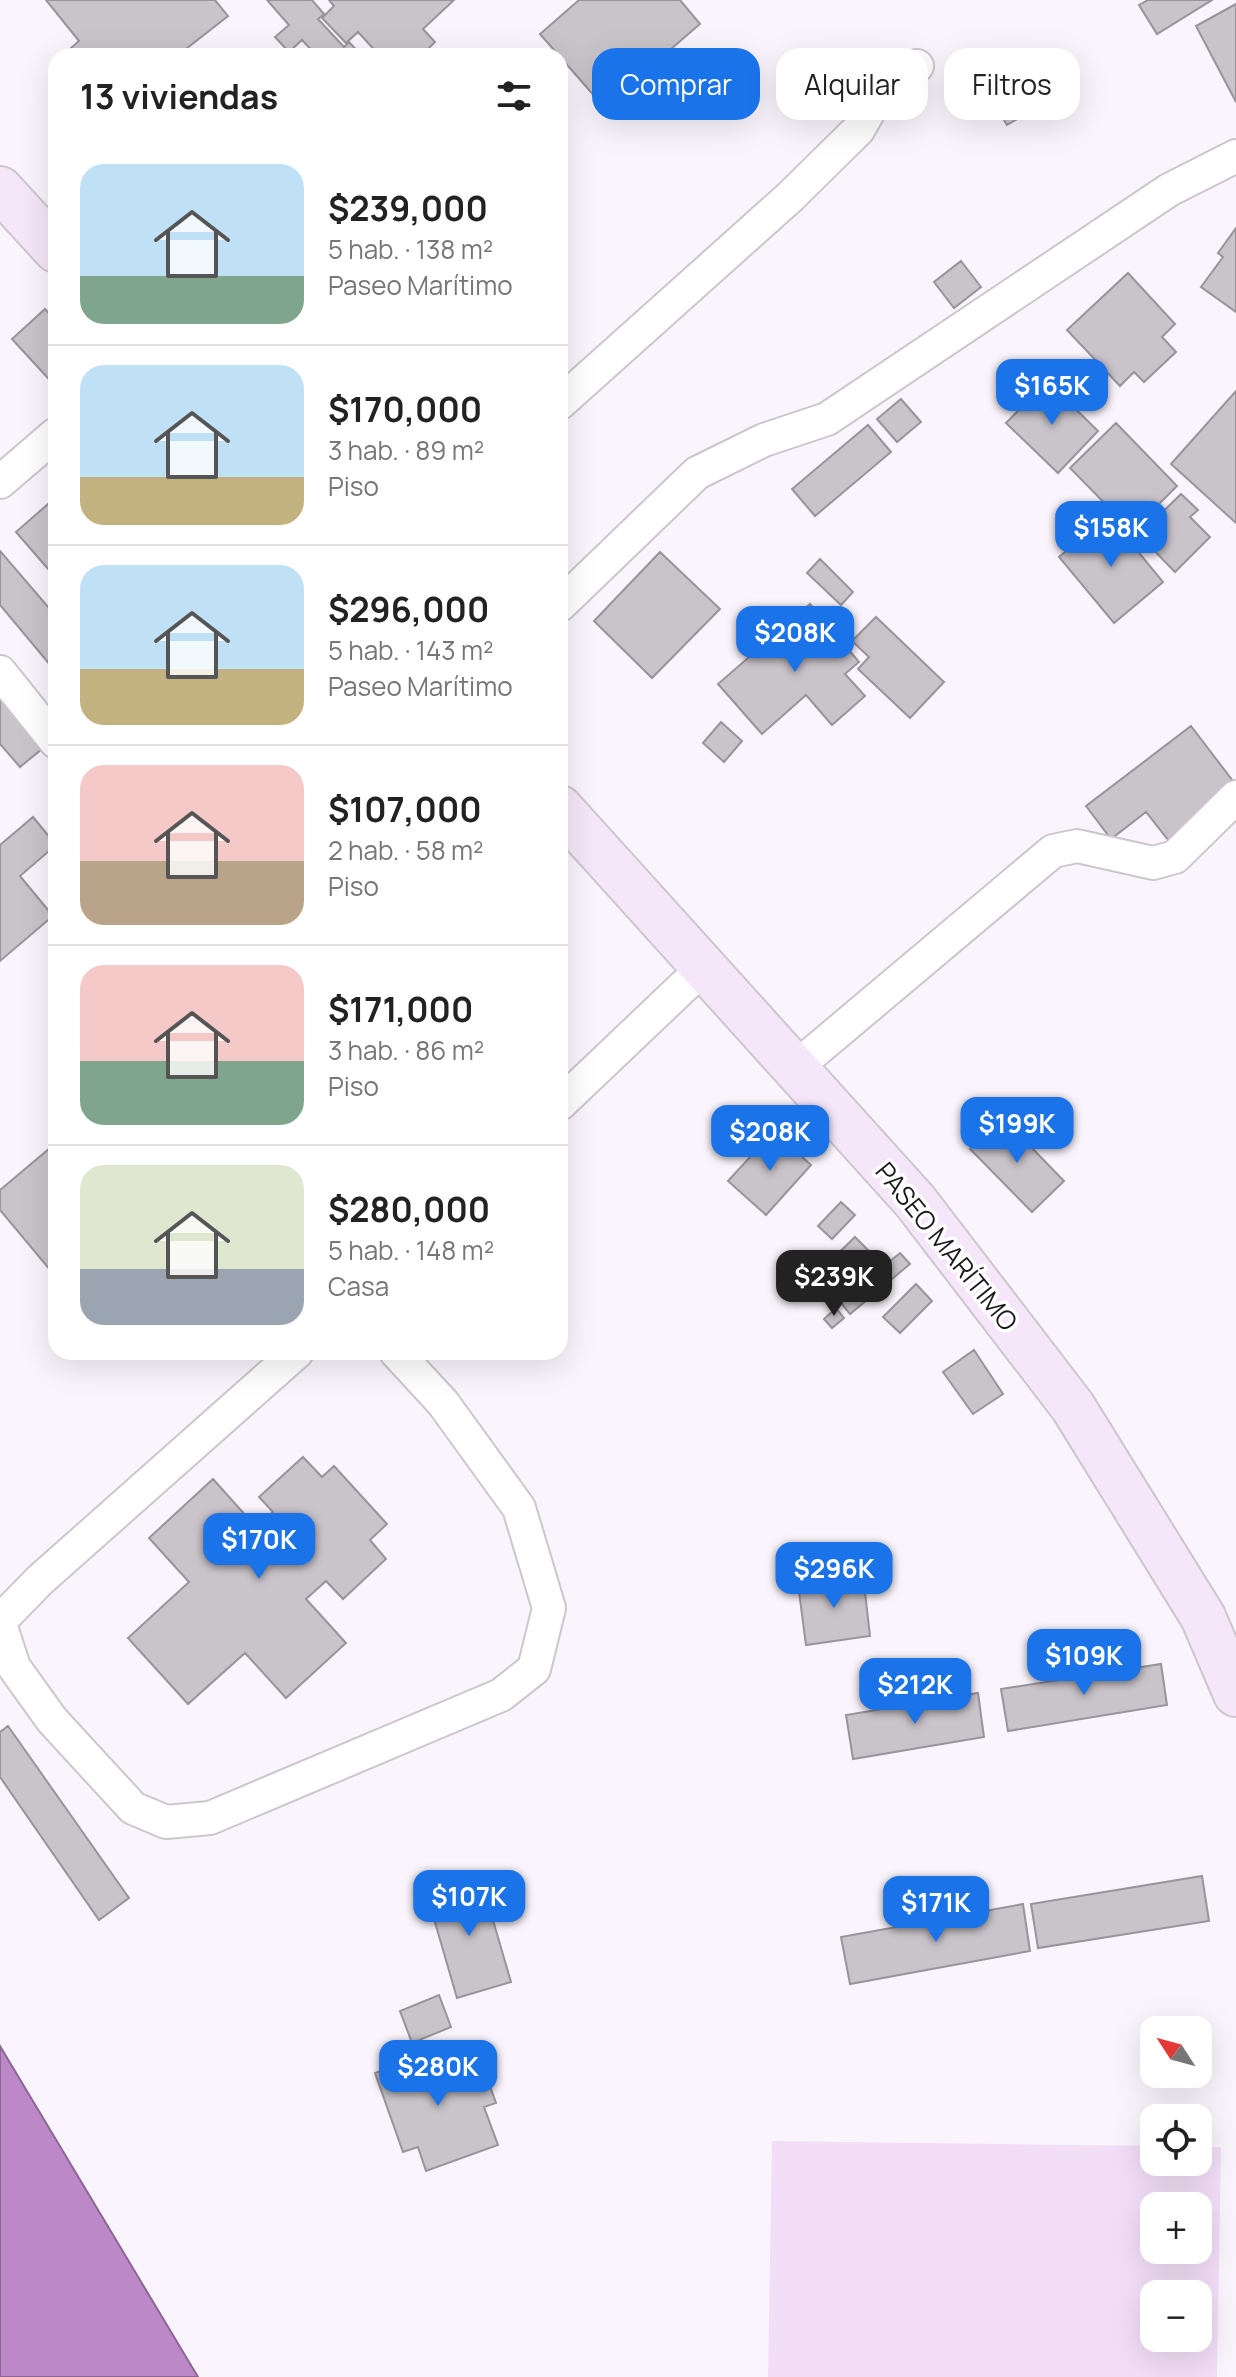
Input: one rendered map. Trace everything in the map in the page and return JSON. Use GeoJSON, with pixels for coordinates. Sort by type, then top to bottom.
{"type":"FeatureCollection","features":[{"type":"Feature","properties":{"kind":"main road"},"geometry":{"type":"LineString","coordinates":[[0,189],[48,241]]}},
{"type":"Feature","properties":{"kind":"main road","name":"PASEO MARÍTIMO"},"geometry":{"type":"LineString","coordinates":[[568,817],[915,1201],[1073,1407],[1203,1617],[1236,1694]]}},
{"type":"Feature","properties":{"kind":"street"},"geometry":{"type":"LineString","coordinates":[[568,396],[790,197],[858,130],[864,120]]}},
{"type":"Feature","properties":{"kind":"street"},"geometry":{"type":"LineString","coordinates":[[568,597],[697,473],[764,440],[827,419],[1169,190],[1236,156]]}},
{"type":"Feature","properties":{"kind":"street"},"geometry":{"type":"LineString","coordinates":[[0,482],[48,441]]}},
{"type":"Feature","properties":{"kind":"street"},"geometry":{"type":"LineString","coordinates":[[0,672],[48,732]]}},
{"type":"Feature","properties":{"kind":"street"},"geometry":{"type":"LineString","coordinates":[[795,1068],[1053,851],[1077,846],[1153,863],[1175,857],[1236,797]]}},
{"type":"Feature","properties":{"kind":"street"},"geometry":{"type":"LineString","coordinates":[[568,1096],[704,967]]}},
{"type":"Feature","properties":{"kind":"street"},"geometry":{"type":"LineString","coordinates":[[288,1360],[40,1580],[0,1622],[14,1667],[52,1720],[133,1808],[166,1822],[210,1818],[501,1695],[534,1669],[549,1608],[519,1508],[443,1403],[403,1360]]}},
{"type":"Feature","properties":{"kind":"shaded area"},"geometry":{"type":"Polygon","coordinates":[[[0,2046],[198,2377],[0,2377],[0,2046]]]}},
{"type":"Feature","properties":{"kind":"shaded area"},"geometry":{"type":"Polygon","coordinates":[[[772,2141],[1140,2146],[1140,2176],[1212,2176],[1212,2147],[1221,2147],[1217,2377],[768,2377],[772,2141]]]}},
{"type":"Feature","properties":{"kind":"building"},"geometry":{"type":"Polygon","coordinates":[[[46,0],[215,0],[228,16],[187,48],[71,48],[79,41],[46,0]]]}},
{"type":"Feature","properties":{"kind":"building"},"geometry":{"type":"Polygon","coordinates":[[[267,0],[312,0],[324,14],[318,19],[344,47],[349,42],[355,48],[310,48],[302,40],[293,48],[285,48],[275,37],[289,25],[267,0]]]}},
{"type":"Feature","properties":{"kind":"building"},"geometry":{"type":"Polygon","coordinates":[[[329,0],[454,0],[423,29],[435,42],[429,48],[373,48],[358,32],[346,43],[322,18],[334,6],[329,0]]]}},
{"type":"Feature","properties":{"kind":"building"},"geometry":{"type":"Polygon","coordinates":[[[579,0],[680,0],[700,24],[672,48],[592,48],[592,93],[568,66],[568,48],[552,48],[540,34],[579,0]]]}},
{"type":"Feature","properties":{"kind":"building"},"geometry":{"type":"Polygon","coordinates":[[[1148,0],[1212,0],[1157,34],[1139,5],[1148,0]]]}},
{"type":"Feature","properties":{"kind":"building"},"geometry":{"type":"Polygon","coordinates":[[[1236,4],[1236,102],[1196,26],[1236,4]]]}},
{"type":"Feature","properties":{"kind":"building"},"geometry":{"type":"Polygon","coordinates":[[[1236,228],[1236,312],[1201,287],[1223,257],[1218,253],[1236,228]]]}},
{"type":"Feature","properties":{"kind":"building"},"geometry":{"type":"Polygon","coordinates":[[[961,261],[981,287],[954,308],[934,282],[961,261]]]}},
{"type":"Feature","properties":{"kind":"building"},"geometry":{"type":"Polygon","coordinates":[[[1128,273],[1175,324],[1162,337],[1176,352],[1144,382],[1134,372],[1120,386],[1067,330],[1128,273]]]}},
{"type":"Feature","properties":{"kind":"building"},"geometry":{"type":"Polygon","coordinates":[[[45,309],[48,312],[48,378],[12,339],[45,309]]]}},
{"type":"Feature","properties":{"kind":"building"},"geometry":{"type":"Polygon","coordinates":[[[1047,381],[1098,431],[1058,473],[1006,423],[1047,381]]]}},
{"type":"Feature","properties":{"kind":"building"},"geometry":{"type":"Polygon","coordinates":[[[1236,391],[1236,523],[1171,464],[1236,391]]]}},
{"type":"Feature","properties":{"kind":"building"},"geometry":{"type":"Polygon","coordinates":[[[901,399],[921,422],[897,442],[877,419],[901,399]]]}},
{"type":"Feature","properties":{"kind":"building"},"geometry":{"type":"Polygon","coordinates":[[[1116,423],[1177,486],[1132,531],[1070,468],[1116,423]]]}},
{"type":"Feature","properties":{"kind":"building"},"geometry":{"type":"Polygon","coordinates":[[[868,425],[891,452],[815,516],[792,489],[868,425]]]}},
{"type":"Feature","properties":{"kind":"building"},"geometry":{"type":"Polygon","coordinates":[[[1181,494],[1198,510],[1190,517],[1210,537],[1175,572],[1139,535],[1181,494]]]}},
{"type":"Feature","properties":{"kind":"building"},"geometry":{"type":"Polygon","coordinates":[[[48,504],[48,569],[16,532],[48,504]]]}},
{"type":"Feature","properties":{"kind":"building"},"geometry":{"type":"Polygon","coordinates":[[[1109,516],[1163,582],[1114,623],[1059,557],[1109,516]]]}},
{"type":"Feature","properties":{"kind":"building"},"geometry":{"type":"Polygon","coordinates":[[[0,551],[48,607],[48,662],[0,605],[0,551]]]}},
{"type":"Feature","properties":{"kind":"building"},"geometry":{"type":"Polygon","coordinates":[[[660,552],[720,609],[652,678],[594,621],[660,552]]]}},
{"type":"Feature","properties":{"kind":"building"},"geometry":{"type":"Polygon","coordinates":[[[820,559],[853,592],[841,605],[807,573],[820,559]]]}},
{"type":"Feature","properties":{"kind":"building"},"geometry":{"type":"Polygon","coordinates":[[[810,604],[859,662],[845,674],[865,696],[832,725],[806,695],[762,734],[718,684],[810,604]]]}},
{"type":"Feature","properties":{"kind":"building"},"geometry":{"type":"Polygon","coordinates":[[[876,617],[944,682],[910,718],[858,669],[869,657],[852,641],[876,617]]]}},
{"type":"Feature","properties":{"kind":"building"},"geometry":{"type":"Polygon","coordinates":[[[0,698],[42,749],[20,767],[0,744],[0,698]]]}},
{"type":"Feature","properties":{"kind":"building"},"geometry":{"type":"Polygon","coordinates":[[[721,722],[742,741],[724,762],[703,743],[721,722]]]}},
{"type":"Feature","properties":{"kind":"building"},"geometry":{"type":"Polygon","coordinates":[[[1191,726],[1236,785],[1169,841],[1146,812],[1111,839],[1086,806],[1191,726]]]}},
{"type":"Feature","properties":{"kind":"building"},"geometry":{"type":"Polygon","coordinates":[[[33,817],[48,835],[48,852],[20,876],[48,910],[48,920],[0,961],[0,845],[33,817]]]}},
{"type":"Feature","properties":{"kind":"building"},"geometry":{"type":"Polygon","coordinates":[[[1002,1117],[1064,1181],[1032,1212],[970,1149],[1002,1117]]]}},
{"type":"Feature","properties":{"kind":"building"},"geometry":{"type":"Polygon","coordinates":[[[774,1131],[811,1165],[766,1215],[728,1181],[774,1131]]]}},
{"type":"Feature","properties":{"kind":"building"},"geometry":{"type":"Polygon","coordinates":[[[48,1150],[48,1267],[0,1210],[0,1190],[48,1150]]]}},
{"type":"Feature","properties":{"kind":"building"},"geometry":{"type":"Polygon","coordinates":[[[841,1202],[855,1215],[832,1239],[818,1226],[841,1202]]]}},
{"type":"Feature","properties":{"kind":"building"},"geometry":{"type":"Polygon","coordinates":[[[855,1237],[873,1255],[839,1289],[820,1271],[855,1237]]]}},
{"type":"Feature","properties":{"kind":"building"},"geometry":{"type":"Polygon","coordinates":[[[900,1253],[910,1264],[850,1314],[840,1302],[900,1253]]]}},
{"type":"Feature","properties":{"kind":"building"},"geometry":{"type":"Polygon","coordinates":[[[916,1284],[932,1301],[900,1333],[883,1317],[916,1284]]]}},
{"type":"Feature","properties":{"kind":"building"},"geometry":{"type":"Polygon","coordinates":[[[836,1308],[844,1318],[832,1328],[824,1319],[836,1308]]]}},
{"type":"Feature","properties":{"kind":"building"},"geometry":{"type":"Polygon","coordinates":[[[974,1350],[1003,1394],[973,1414],[943,1372],[974,1350]]]}},
{"type":"Feature","properties":{"kind":"building"},"geometry":{"type":"Polygon","coordinates":[[[303,1457],[322,1477],[334,1466],[387,1524],[370,1540],[386,1559],[343,1599],[326,1581],[306,1599],[346,1643],[286,1698],[245,1653],[188,1704],[128,1638],[189,1582],[149,1538],[213,1479],[256,1527],[273,1512],[259,1497],[303,1457]]]}},
{"type":"Feature","properties":{"kind":"building"},"geometry":{"type":"Polygon","coordinates":[[[863,1575],[870,1636],[806,1645],[798,1584],[863,1575]]]}},
{"type":"Feature","properties":{"kind":"building"},"geometry":{"type":"Polygon","coordinates":[[[1161,1664],[1167,1705],[1008,1731],[1001,1689],[1161,1664]]]}},
{"type":"Feature","properties":{"kind":"building"},"geometry":{"type":"Polygon","coordinates":[[[978,1693],[984,1737],[853,1759],[846,1715],[978,1693]]]}},
{"type":"Feature","properties":{"kind":"building"},"geometry":{"type":"Polygon","coordinates":[[[8,1726],[129,1898],[99,1920],[0,1777],[0,1732],[8,1726]]]}},
{"type":"Feature","properties":{"kind":"building"},"geometry":{"type":"Polygon","coordinates":[[[1202,1876],[1209,1921],[1038,1948],[1031,1904],[1202,1876]]]}},
{"type":"Feature","properties":{"kind":"building"},"geometry":{"type":"Polygon","coordinates":[[[481,1879],[511,1982],[457,1998],[427,1895],[481,1879]]]}},
{"type":"Feature","properties":{"kind":"building"},"geometry":{"type":"Polygon","coordinates":[[[1023,1904],[1030,1951],[850,1984],[841,1937],[1023,1904]]]}},
{"type":"Feature","properties":{"kind":"building"},"geometry":{"type":"Polygon","coordinates":[[[439,1995],[451,2027],[412,2043],[400,2011],[439,1995]]]}},
{"type":"Feature","properties":{"kind":"building"},"geometry":{"type":"Polygon","coordinates":[[[446,2047],[457,2077],[483,2067],[496,2103],[484,2107],[498,2145],[426,2171],[418,2147],[403,2152],[375,2073],[446,2047]]]}}]}
